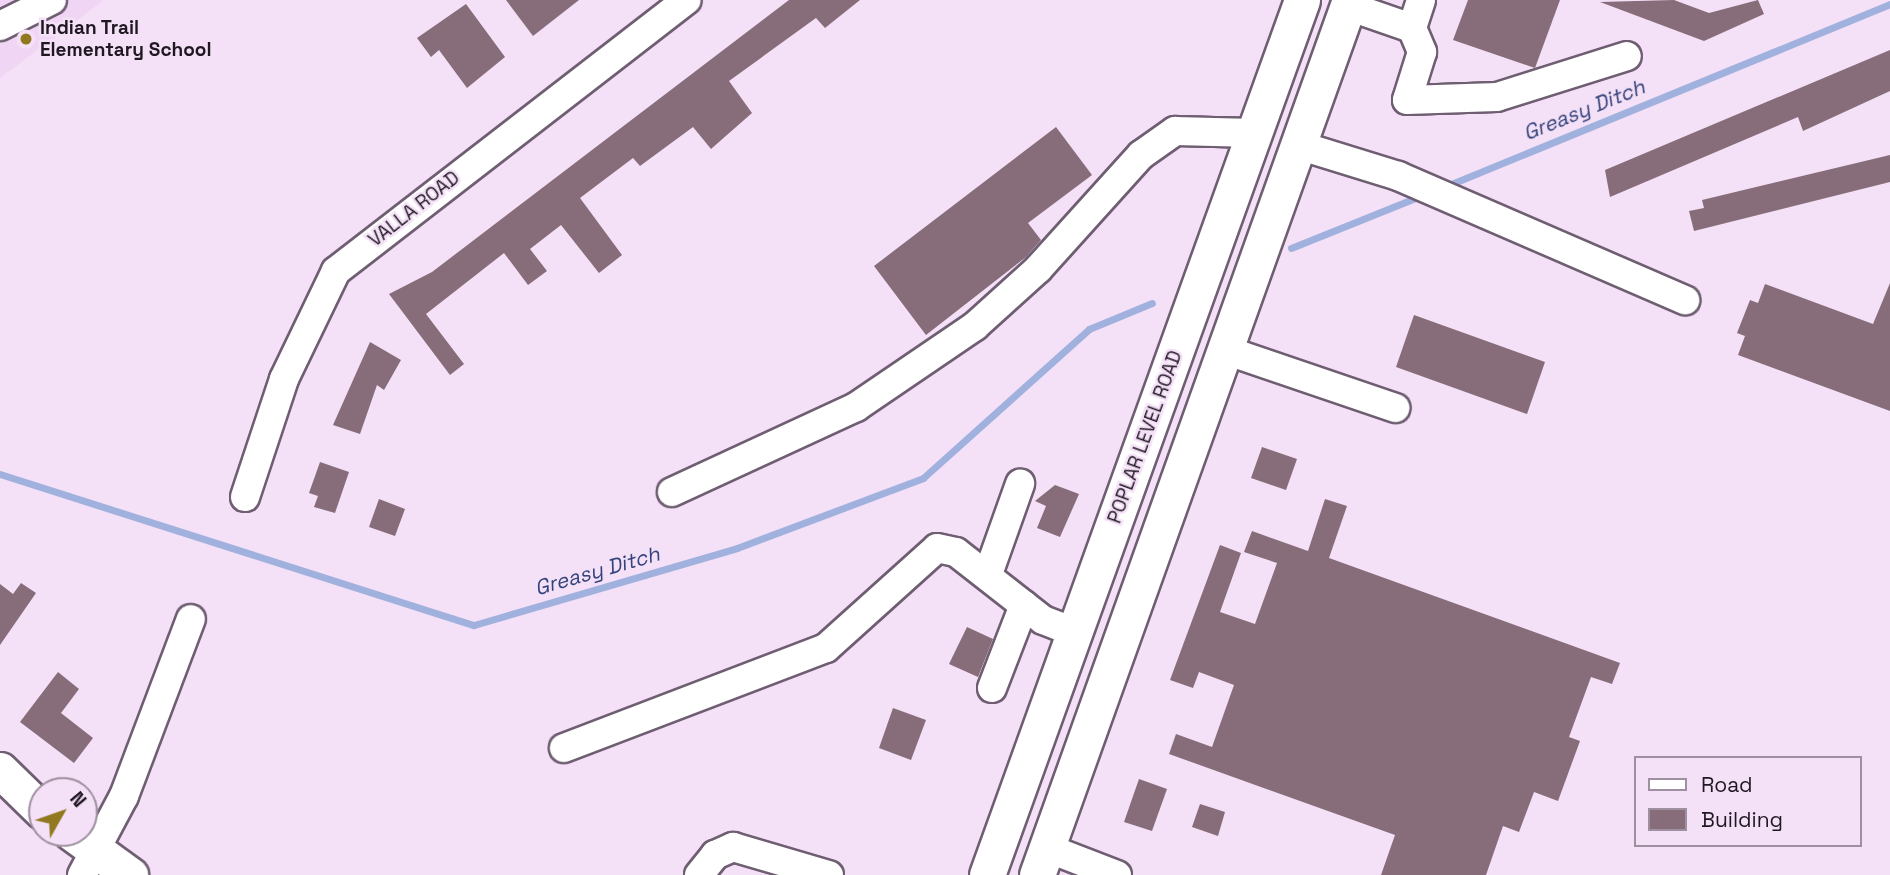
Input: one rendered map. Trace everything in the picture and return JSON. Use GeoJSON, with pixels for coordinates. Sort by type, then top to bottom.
{"type":"FeatureCollection","features":[{"type":"Feature","properties":{"kind":"main road","name":"POPLAR LEVEL ROAD"},"geometry":{"type":"LineString","coordinates":[[988,875],[1302,0]]}},
{"type":"Feature","properties":{"kind":"main road"},"geometry":{"type":"LineString","coordinates":[[1042,862],[1349,3]]}},
{"type":"Feature","properties":{"kind":"main road"},"geometry":{"type":"LineString","coordinates":[[0,770],[28,797]]}},
{"type":"Feature","properties":{"kind":"main road"},"geometry":{"type":"LineString","coordinates":[[82,852],[130,875]]}},
{"type":"Feature","properties":{"kind":"street"},"geometry":{"type":"LineString","coordinates":[[0,26],[52,0]]}},
{"type":"Feature","properties":{"kind":"street","name":"VALLA ROAD"},"geometry":{"type":"LineString","coordinates":[[245,497],[284,379],[336,271],[688,0]]}},
{"type":"Feature","properties":{"kind":"street"},"geometry":{"type":"LineString","coordinates":[[1421,0],[1412,28],[1422,52],[1407,100],[1492,97],[1627,56]]}},
{"type":"Feature","properties":{"kind":"street"},"geometry":{"type":"LineString","coordinates":[[1349,3],[1412,28]]}},
{"type":"Feature","properties":{"kind":"street"},"geometry":{"type":"LineString","coordinates":[[672,492],[856,407],[975,326],[1038,269],[1141,155],[1175,131],[1254,133]]}},
{"type":"Feature","properties":{"kind":"street"},"geometry":{"type":"LineString","coordinates":[[1298,145],[1406,180],[1685,300]]}},
{"type":"Feature","properties":{"kind":"street"},"geometry":{"type":"LineString","coordinates":[[1224,350],[1395,408]]}},
{"type":"Feature","properties":{"kind":"street"},"geometry":{"type":"LineString","coordinates":[[988,574],[1020,484]]}},
{"type":"Feature","properties":{"kind":"street"},"geometry":{"type":"LineString","coordinates":[[564,748],[827,648],[937,548],[956,552],[988,574],[1024,605],[1074,632]]}},
{"type":"Feature","properties":{"kind":"street"},"geometry":{"type":"LineString","coordinates":[[992,688],[1024,605]]}},
{"type":"Feature","properties":{"kind":"street"},"geometry":{"type":"LineString","coordinates":[[82,852],[124,796],[191,619]]}},
{"type":"Feature","properties":{"kind":"street"},"geometry":{"type":"LineString","coordinates":[[699,875],[715,855],[733,847],[829,875]]}},
{"type":"Feature","properties":{"kind":"street"},"geometry":{"type":"LineString","coordinates":[[1042,862],[1103,873]]}},
{"type":"Feature","properties":{"kind":"shaded area","name":"Indian Trail Elementary School"},"geometry":{"type":"Polygon","coordinates":[[[0,0],[104,0],[0,78],[0,0]]]}},
{"type":"Feature","properties":{"kind":"building"},"geometry":{"type":"Polygon","coordinates":[[[506,0],[579,0],[533,36],[506,0]]]}},
{"type":"Feature","properties":{"kind":"building"},"geometry":{"type":"Polygon","coordinates":[[[789,0],[860,0],[825,28],[816,18],[729,81],[752,113],[711,149],[693,127],[640,166],[633,158],[580,198],[622,255],[599,273],[561,225],[530,249],[547,271],[528,285],[504,253],[426,314],[464,364],[450,375],[389,294],[432,272],[789,0]]]}},
{"type":"Feature","properties":{"kind":"building"},"geometry":{"type":"Polygon","coordinates":[[[1468,0],[1560,0],[1535,68],[1453,40],[1468,0]]]}},
{"type":"Feature","properties":{"kind":"building"},"geometry":{"type":"Polygon","coordinates":[[[1674,0],[1709,13],[1758,0],[1764,14],[1704,41],[1600,2],[1674,0]]]}},
{"type":"Feature","properties":{"kind":"building"},"geometry":{"type":"Polygon","coordinates":[[[466,4],[505,57],[467,88],[439,50],[431,57],[417,38],[466,4]]]}},
{"type":"Feature","properties":{"kind":"building"},"geometry":{"type":"Polygon","coordinates":[[[1890,50],[1890,91],[1803,131],[1798,117],[1610,197],[1605,170],[1890,50]]]}},
{"type":"Feature","properties":{"kind":"building"},"geometry":{"type":"Polygon","coordinates":[[[1056,127],[1092,175],[1028,223],[1041,240],[1026,257],[926,335],[874,266],[1056,127]]]}},
{"type":"Feature","properties":{"kind":"building"},"geometry":{"type":"Polygon","coordinates":[[[1890,155],[1890,182],[1694,231],[1689,211],[1704,208],[1702,200],[1890,155]]]}},
{"type":"Feature","properties":{"kind":"building"},"geometry":{"type":"Polygon","coordinates":[[[1890,283],[1890,411],[1738,355],[1745,336],[1737,333],[1750,300],[1758,303],[1765,284],[1873,324],[1890,283]]]}},
{"type":"Feature","properties":{"kind":"building"},"geometry":{"type":"Polygon","coordinates":[[[1414,315],[1545,362],[1527,414],[1396,367],[1414,315]]]}},
{"type":"Feature","properties":{"kind":"building"},"geometry":{"type":"Polygon","coordinates":[[[370,342],[401,360],[384,390],[377,385],[360,434],[333,425],[370,342]]]}},
{"type":"Feature","properties":{"kind":"building"},"geometry":{"type":"Polygon","coordinates":[[[1262,447],[1297,459],[1286,490],[1251,478],[1262,447]]]}},
{"type":"Feature","properties":{"kind":"building"},"geometry":{"type":"Polygon","coordinates":[[[320,462],[349,472],[335,513],[314,507],[318,496],[309,493],[320,462]]]}},
{"type":"Feature","properties":{"kind":"building"},"geometry":{"type":"Polygon","coordinates":[[[1055,485],[1079,494],[1060,537],[1037,528],[1046,506],[1035,501],[1055,485]]]}},
{"type":"Feature","properties":{"kind":"building"},"geometry":{"type":"Polygon","coordinates":[[[379,499],[405,509],[395,536],[369,527],[379,499]]]}},
{"type":"Feature","properties":{"kind":"building"},"geometry":{"type":"Polygon","coordinates":[[[1325,499],[1347,506],[1329,558],[1620,663],[1612,684],[1591,677],[1569,737],[1580,741],[1558,801],[1534,792],[1519,832],[1503,826],[1486,875],[1381,875],[1395,835],[1169,754],[1176,734],[1212,747],[1234,685],[1199,672],[1193,688],[1170,680],[1220,545],[1241,553],[1220,612],[1255,624],[1277,563],[1244,552],[1252,531],[1308,551],[1325,499]]]}},
{"type":"Feature","properties":{"kind":"building"},"geometry":{"type":"Polygon","coordinates":[[[21,583],[36,593],[0,645],[0,584],[13,594],[21,583]]]}},
{"type":"Feature","properties":{"kind":"building"},"geometry":{"type":"Polygon","coordinates":[[[967,627],[993,639],[978,677],[949,664],[967,627]]]}},
{"type":"Feature","properties":{"kind":"building"},"geometry":{"type":"Polygon","coordinates":[[[58,672],[79,689],[61,713],[93,738],[74,763],[20,722],[58,672]]]}},
{"type":"Feature","properties":{"kind":"building"},"geometry":{"type":"Polygon","coordinates":[[[893,708],[926,720],[911,760],[879,748],[893,708]]]}},
{"type":"Feature","properties":{"kind":"building"},"geometry":{"type":"Polygon","coordinates":[[[1139,779],[1167,789],[1152,831],[1124,822],[1139,779]]]}},
{"type":"Feature","properties":{"kind":"building"},"geometry":{"type":"Polygon","coordinates":[[[1200,804],[1225,812],[1218,836],[1192,827],[1200,804]]]}},
{"type":"Feature","properties":{"kind":"waterway","name":"Greasy Ditch"},"geometry":{"type":"LineString","coordinates":[[1444,187],[1890,4]]}},
{"type":"Feature","properties":{"kind":"waterway","name":"Greasy Ditch"},"geometry":{"type":"LineString","coordinates":[[1291,248],[1423,195]]}},
{"type":"Feature","properties":{"kind":"waterway","name":"Greasy Ditch"},"geometry":{"type":"LineString","coordinates":[[0,474],[474,625],[737,548],[923,478],[1089,329],[1152,303]]}},
{"type":"Feature","properties":{"kind":"place","name":"Indian Trail Elementary School"},"geometry":{"type":"Point","coordinates":[26,39]}}]}
